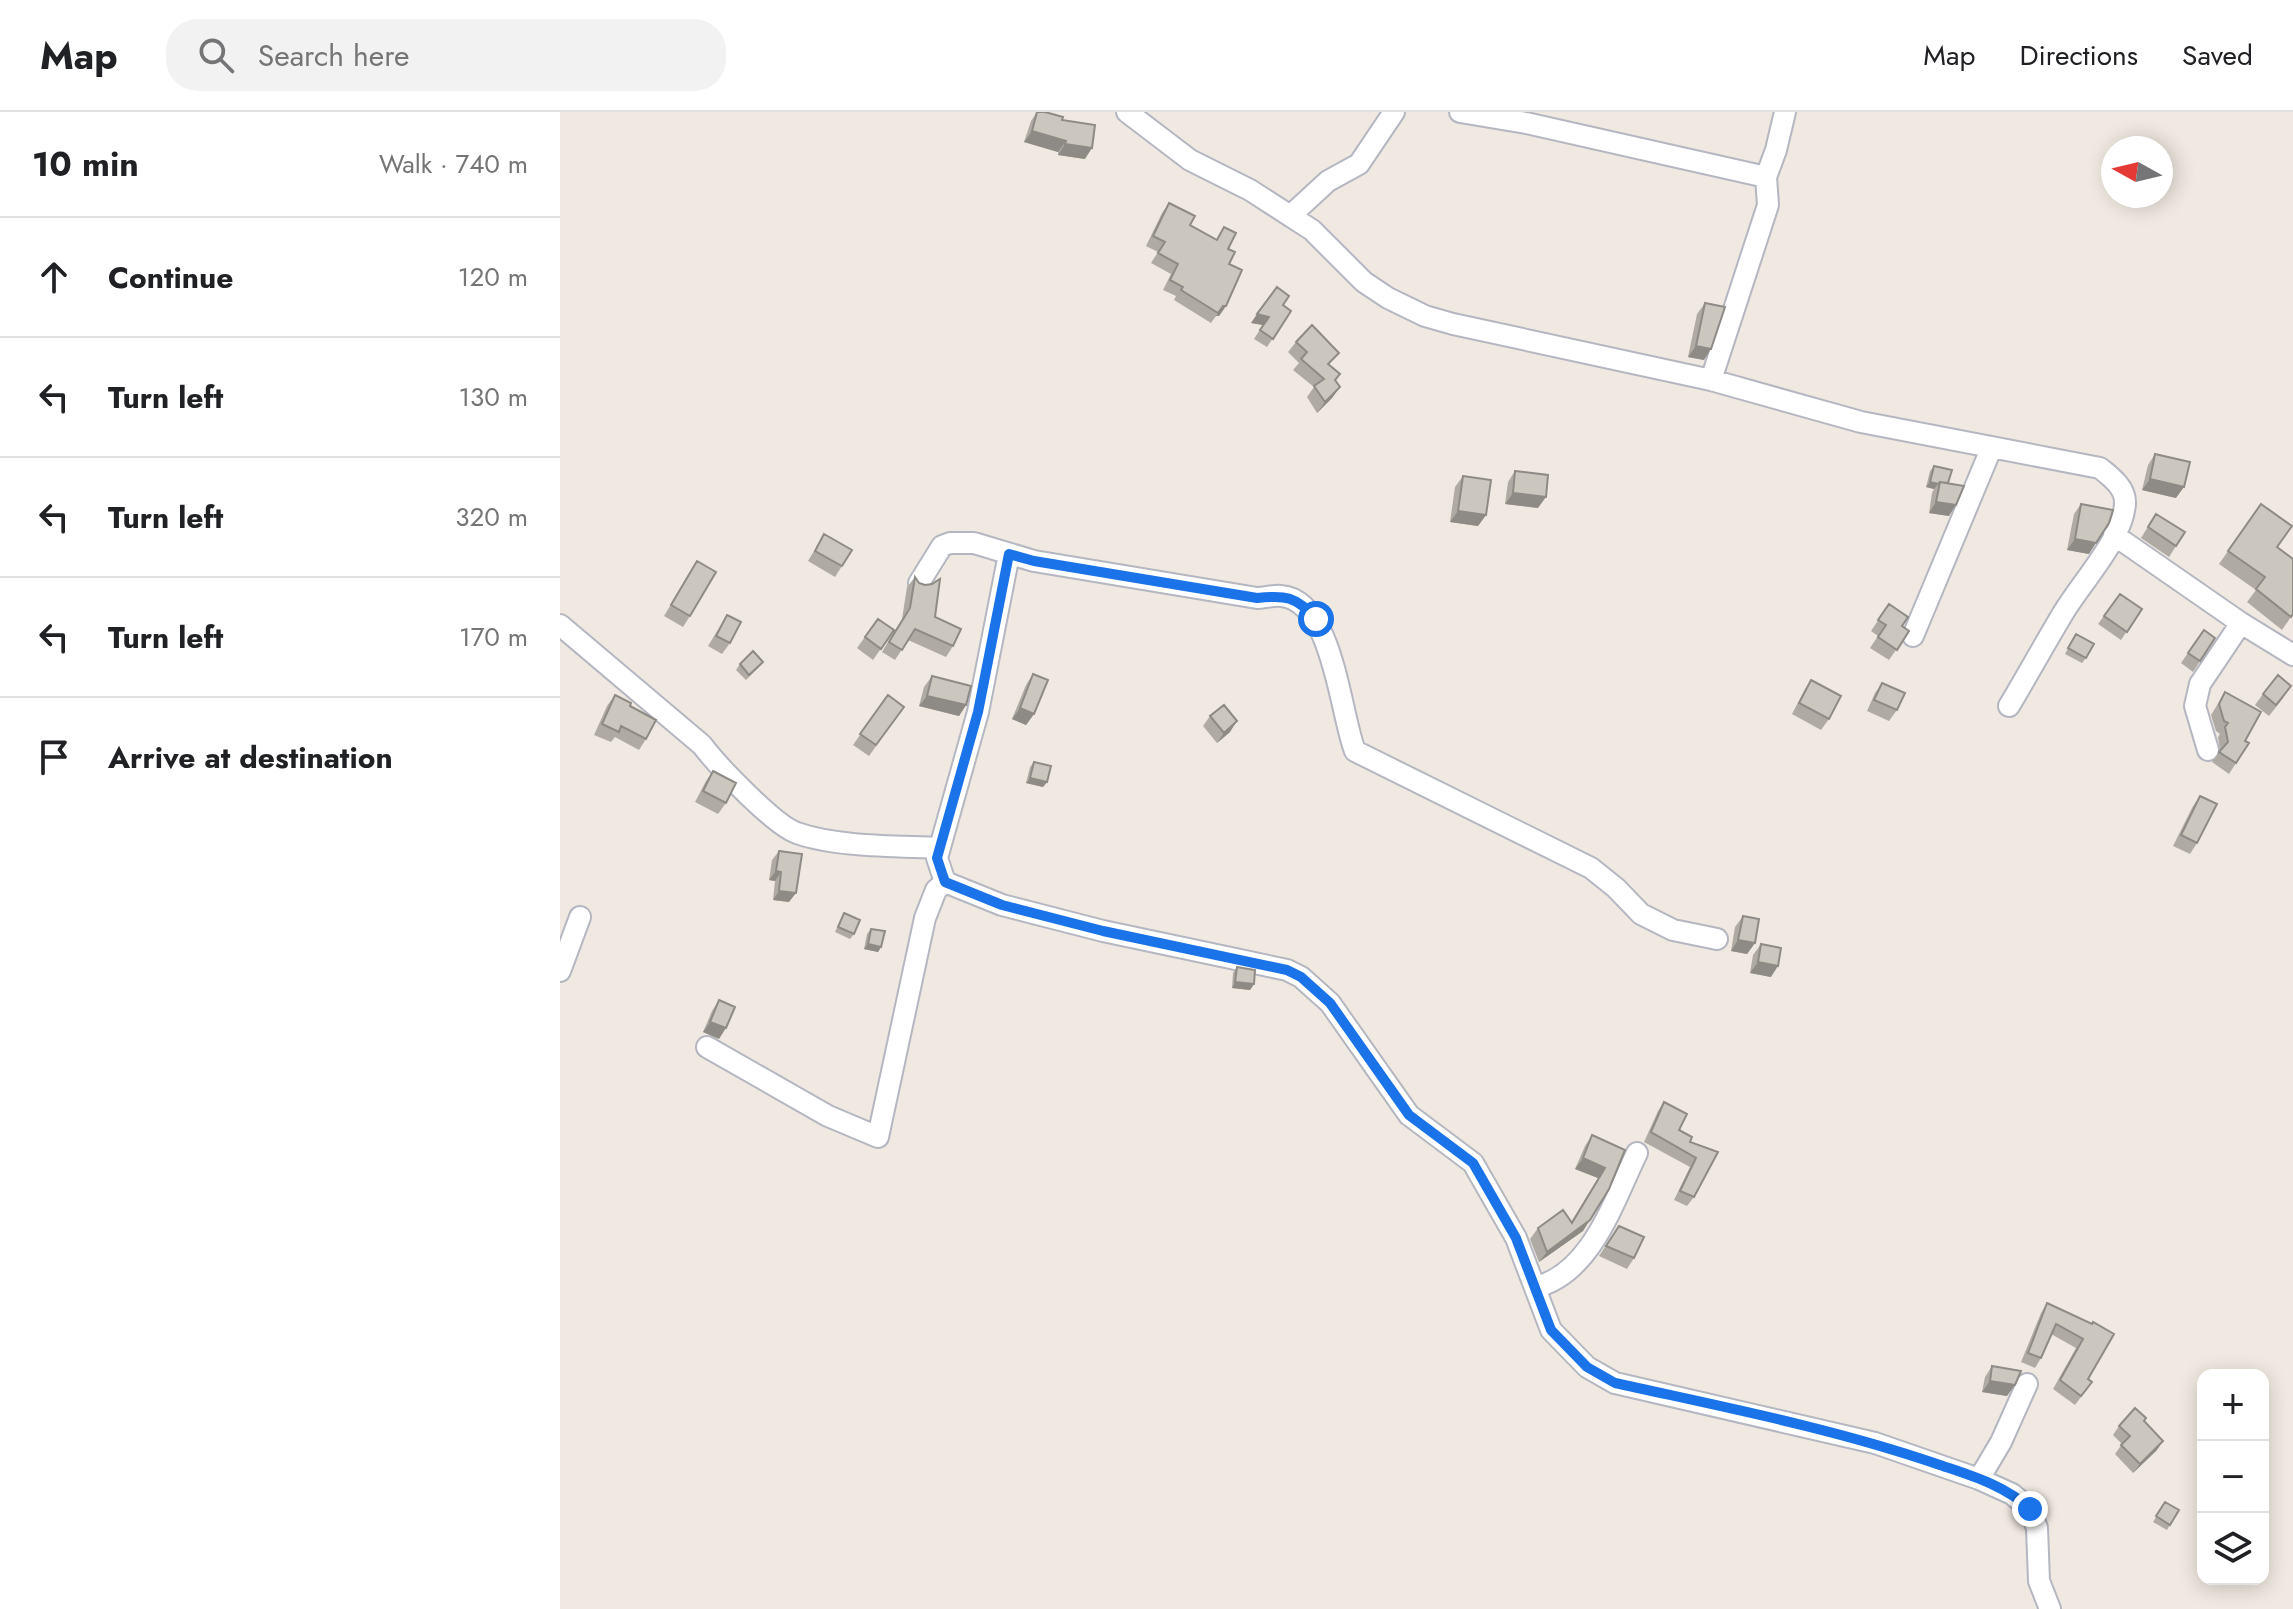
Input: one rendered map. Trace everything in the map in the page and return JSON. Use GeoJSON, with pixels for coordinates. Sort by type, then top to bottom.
{"type":"FeatureCollection","features":[{"type":"Feature","properties":{"kind":"street"},"geometry":{"type":"LineString","coordinates":[[1127,112],[1190,160],[1250,190],[1312,230],[1364,282],[1425,316],[1711,380],[1861,422],[2100,468],[2121,488],[2125,500],[2114,535],[2063,612],[2009,706]]}},
{"type":"Feature","properties":{"kind":"street"},"geometry":{"type":"LineString","coordinates":[[1290,216],[1328,181],[1359,164],[1394,112]]}},
{"type":"Feature","properties":{"kind":"street"},"geometry":{"type":"LineString","coordinates":[[1460,112],[1526,123],[1766,177]]}},
{"type":"Feature","properties":{"kind":"street"},"geometry":{"type":"LineString","coordinates":[[1711,380],[1768,205],[1766,177],[1785,112]]}},
{"type":"Feature","properties":{"kind":"street"},"geometry":{"type":"LineString","coordinates":[[1913,636],[1991,449]]}},
{"type":"Feature","properties":{"kind":"street"},"geometry":{"type":"LineString","coordinates":[[2114,535],[2293,655]]}},
{"type":"Feature","properties":{"kind":"street"},"geometry":{"type":"LineString","coordinates":[[919,583],[936,553],[950,543],[974,543],[1034,561],[1257,598],[1283,596],[1296,601],[1316,619],[1355,751],[1591,868],[1641,914],[1673,930],[1717,939]]}},
{"type":"Feature","properties":{"kind":"street"},"geometry":{"type":"LineString","coordinates":[[1009,554],[978,712],[939,848],[938,867],[945,882],[1002,905],[1103,931],[1287,970],[1301,977],[1330,1003],[1409,1115],[1473,1163],[1516,1238],[1551,1330],[1587,1367],[1615,1383],[1875,1443],[1979,1479],[2012,1494],[2030,1509],[2037,1528],[2039,1581],[2050,1609]]}},
{"type":"Feature","properties":{"kind":"street"},"geometry":{"type":"LineString","coordinates":[[2208,750],[2195,706],[2200,684],[2241,623]]}},
{"type":"Feature","properties":{"kind":"street"},"geometry":{"type":"LineString","coordinates":[[560,625],[702,745],[717,764],[784,827],[796,833],[849,844],[939,848]]}},
{"type":"Feature","properties":{"kind":"street"},"geometry":{"type":"LineString","coordinates":[[707,1047],[828,1116],[878,1137],[925,918],[931,900],[945,882]]}},
{"type":"Feature","properties":{"kind":"street"},"geometry":{"type":"LineString","coordinates":[[560,971],[580,917]]}},
{"type":"Feature","properties":{"kind":"street"},"geometry":{"type":"LineString","coordinates":[[1536,1287],[1550,1283],[1567,1272],[1590,1249],[1637,1153]]}},
{"type":"Feature","properties":{"kind":"street"},"geometry":{"type":"LineString","coordinates":[[1979,1479],[2001,1442],[2027,1384]]}},
{"type":"Feature","properties":{"kind":"building"},"geometry":{"type":"Polygon","coordinates":[[[1037,112],[1095,125],[1092,148],[1065,144],[1066,141],[1032,131],[1037,112]]]}},
{"type":"Feature","properties":{"kind":"building"},"geometry":{"type":"Polygon","coordinates":[[[1169,203],[1195,216],[1190,225],[1217,240],[1224,227],[1236,233],[1228,249],[1235,252],[1229,264],[1242,270],[1226,306],[1218,313],[1170,280],[1178,264],[1158,253],[1165,242],[1153,236],[1169,203]]]}},
{"type":"Feature","properties":{"kind":"building"},"geometry":{"type":"Polygon","coordinates":[[[1277,287],[1289,296],[1283,305],[1291,311],[1273,339],[1260,330],[1269,317],[1257,314],[1277,287]]]}},
{"type":"Feature","properties":{"kind":"building"},"geometry":{"type":"Polygon","coordinates":[[[1705,303],[1725,307],[1711,349],[1696,346],[1705,303]]]}},
{"type":"Feature","properties":{"kind":"building"},"geometry":{"type":"Polygon","coordinates":[[[1312,325],[1339,353],[1328,364],[1340,374],[1335,380],[1340,387],[1325,402],[1314,386],[1324,379],[1301,359],[1307,352],[1296,342],[1312,325]]]}},
{"type":"Feature","properties":{"kind":"building"},"geometry":{"type":"Polygon","coordinates":[[[2155,454],[2190,462],[2184,487],[2150,479],[2155,454]]]}},
{"type":"Feature","properties":{"kind":"building"},"geometry":{"type":"Polygon","coordinates":[[[1934,466],[1952,470],[1948,483],[1930,482],[1934,466]]]}},
{"type":"Feature","properties":{"kind":"building"},"geometry":{"type":"Polygon","coordinates":[[[1515,471],[1548,475],[1546,497],[1513,493],[1515,471]]]}},
{"type":"Feature","properties":{"kind":"building"},"geometry":{"type":"Polygon","coordinates":[[[1463,476],[1491,480],[1486,515],[1458,511],[1463,476]]]}},
{"type":"Feature","properties":{"kind":"building"},"geometry":{"type":"Polygon","coordinates":[[[1940,482],[1964,486],[1956,505],[1936,502],[1940,482]]]}},
{"type":"Feature","properties":{"kind":"building"},"geometry":{"type":"Polygon","coordinates":[[[2081,504],[2113,510],[2096,543],[2075,539],[2081,504]]]}},
{"type":"Feature","properties":{"kind":"building"},"geometry":{"type":"Polygon","coordinates":[[[2261,504],[2292,526],[2277,547],[2293,559],[2291,617],[2256,589],[2265,577],[2228,551],[2261,504]]]}},
{"type":"Feature","properties":{"kind":"building"},"geometry":{"type":"Polygon","coordinates":[[[2156,514],[2185,532],[2176,546],[2148,527],[2156,514]]]}},
{"type":"Feature","properties":{"kind":"building"},"geometry":{"type":"Polygon","coordinates":[[[824,534],[852,550],[842,566],[815,551],[824,534]]]}},
{"type":"Feature","properties":{"kind":"building"},"geometry":{"type":"Polygon","coordinates":[[[697,561],[716,572],[690,616],[671,605],[697,561]]]}},
{"type":"Feature","properties":{"kind":"building"},"geometry":{"type":"Polygon","coordinates":[[[915,577],[925,585],[940,579],[935,617],[961,629],[953,646],[915,629],[902,650],[889,642],[910,608],[915,577]]]}},
{"type":"Feature","properties":{"kind":"building"},"geometry":{"type":"Polygon","coordinates":[[[2120,594],[2142,609],[2127,632],[2104,616],[2120,594]]]}},
{"type":"Feature","properties":{"kind":"building"},"geometry":{"type":"Polygon","coordinates":[[[1889,604],[1908,617],[1902,626],[1909,631],[1897,650],[1878,637],[1886,625],[1878,620],[1889,604]]]}},
{"type":"Feature","properties":{"kind":"building"},"geometry":{"type":"Polygon","coordinates":[[[727,615],[741,622],[730,643],[716,636],[727,615]]]}},
{"type":"Feature","properties":{"kind":"building"},"geometry":{"type":"Polygon","coordinates":[[[878,619],[894,630],[881,649],[865,637],[878,619]]]}},
{"type":"Feature","properties":{"kind":"building"},"geometry":{"type":"Polygon","coordinates":[[[2204,630],[2215,638],[2200,661],[2188,653],[2204,630]]]}},
{"type":"Feature","properties":{"kind":"building"},"geometry":{"type":"Polygon","coordinates":[[[2076,634],[2094,644],[2086,658],[2068,648],[2076,634]]]}},
{"type":"Feature","properties":{"kind":"building"},"geometry":{"type":"Polygon","coordinates":[[[753,651],[763,662],[749,675],[740,664],[753,651]]]}},
{"type":"Feature","properties":{"kind":"building"},"geometry":{"type":"Polygon","coordinates":[[[1033,674],[1048,680],[1034,714],[1020,708],[1033,674]]]}},
{"type":"Feature","properties":{"kind":"building"},"geometry":{"type":"Polygon","coordinates":[[[2278,675],[2291,686],[2276,705],[2263,694],[2278,675]]]}},
{"type":"Feature","properties":{"kind":"building"},"geometry":{"type":"Polygon","coordinates":[[[932,676],[971,686],[966,705],[927,696],[932,676]]]}},
{"type":"Feature","properties":{"kind":"building"},"geometry":{"type":"Polygon","coordinates":[[[1811,680],[1841,696],[1829,719],[1799,703],[1811,680]]]}},
{"type":"Feature","properties":{"kind":"building"},"geometry":{"type":"Polygon","coordinates":[[[1882,683],[1905,693],[1897,710],[1874,700],[1882,683]]]}},
{"type":"Feature","properties":{"kind":"building"},"geometry":{"type":"Polygon","coordinates":[[[2225,692],[2261,712],[2245,741],[2249,743],[2236,763],[2219,752],[2228,742],[2225,727],[2228,723],[2224,721],[2219,704],[2225,692]]]}},
{"type":"Feature","properties":{"kind":"building"},"geometry":{"type":"Polygon","coordinates":[[[615,695],[656,720],[646,739],[621,726],[619,732],[602,724],[615,695]]]}},
{"type":"Feature","properties":{"kind":"building"},"geometry":{"type":"Polygon","coordinates":[[[888,695],[904,707],[876,745],[860,734],[888,695]]]}},
{"type":"Feature","properties":{"kind":"building"},"geometry":{"type":"Polygon","coordinates":[[[1224,705],[1237,721],[1224,733],[1210,716],[1224,705]]]}},
{"type":"Feature","properties":{"kind":"building"},"geometry":{"type":"Polygon","coordinates":[[[1034,762],[1051,766],[1047,782],[1030,778],[1034,762]]]}},
{"type":"Feature","properties":{"kind":"building"},"geometry":{"type":"Polygon","coordinates":[[[713,771],[736,783],[726,803],[703,791],[713,771]]]}},
{"type":"Feature","properties":{"kind":"building"},"geometry":{"type":"Polygon","coordinates":[[[2200,796],[2217,804],[2197,843],[2181,835],[2200,796]]]}},
{"type":"Feature","properties":{"kind":"building"},"geometry":{"type":"Polygon","coordinates":[[[779,851],[802,854],[796,893],[779,891],[781,872],[776,871],[779,851]]]}},
{"type":"Feature","properties":{"kind":"building"},"geometry":{"type":"Polygon","coordinates":[[[844,913],[860,920],[854,934],[838,927],[844,913]]]}},
{"type":"Feature","properties":{"kind":"building"},"geometry":{"type":"Polygon","coordinates":[[[1743,916],[1759,919],[1755,943],[1738,940],[1743,916]]]}},
{"type":"Feature","properties":{"kind":"building"},"geometry":{"type":"Polygon","coordinates":[[[871,929],[885,931],[881,947],[868,944],[871,929]]]}},
{"type":"Feature","properties":{"kind":"building"},"geometry":{"type":"Polygon","coordinates":[[[1761,944],[1781,948],[1778,966],[1758,962],[1761,944]]]}},
{"type":"Feature","properties":{"kind":"building"},"geometry":{"type":"Polygon","coordinates":[[[1237,967],[1255,970],[1254,984],[1235,982],[1237,967]]]}},
{"type":"Feature","properties":{"kind":"building"},"geometry":{"type":"Polygon","coordinates":[[[719,1000],[735,1007],[726,1028],[710,1022],[719,1000]]]}},
{"type":"Feature","properties":{"kind":"building"},"geometry":{"type":"Polygon","coordinates":[[[1664,1102],[1687,1114],[1679,1130],[1692,1137],[1690,1142],[1718,1152],[1694,1197],[1680,1191],[1696,1158],[1651,1132],[1664,1102]]]}},
{"type":"Feature","properties":{"kind":"building"},"geometry":{"type":"Polygon","coordinates":[[[1592,1135],[1625,1150],[1609,1189],[1590,1220],[1547,1252],[1538,1228],[1563,1210],[1572,1223],[1605,1168],[1583,1158],[1592,1135]]]}},
{"type":"Feature","properties":{"kind":"building"},"geometry":{"type":"Polygon","coordinates":[[[1619,1226],[1644,1237],[1634,1258],[1606,1246],[1619,1226]]]}},
{"type":"Feature","properties":{"kind":"building"},"geometry":{"type":"Polygon","coordinates":[[[2047,1303],[2114,1334],[2088,1379],[2092,1382],[2081,1396],[2060,1380],[2083,1339],[2056,1324],[2041,1358],[2028,1353],[2047,1303]]]}},
{"type":"Feature","properties":{"kind":"building"},"geometry":{"type":"Polygon","coordinates":[[[1992,1366],[2021,1371],[2015,1385],[1990,1381],[1992,1366]]]}},
{"type":"Feature","properties":{"kind":"building"},"geometry":{"type":"Polygon","coordinates":[[[2135,1408],[2163,1441],[2140,1464],[2121,1445],[2130,1436],[2119,1426],[2135,1408]]]}},
{"type":"Feature","properties":{"kind":"building"},"geometry":{"type":"Polygon","coordinates":[[[2165,1502],[2179,1510],[2170,1525],[2156,1516],[2165,1502]]]}},
{"type":"Feature","properties":{"kind":"route"},"geometry":{"type":"LineString","coordinates":[[1316,619],[1307,608],[1283,596],[1257,598],[1034,561],[1009,554],[978,712],[937,858],[945,882],[1002,905],[1103,931],[1287,970],[1301,977],[1330,1003],[1409,1115],[1473,1163],[1516,1238],[1551,1330],[1587,1367],[1615,1383],[1875,1443],[1979,1479],[2012,1494],[2030,1509]]}}]}
